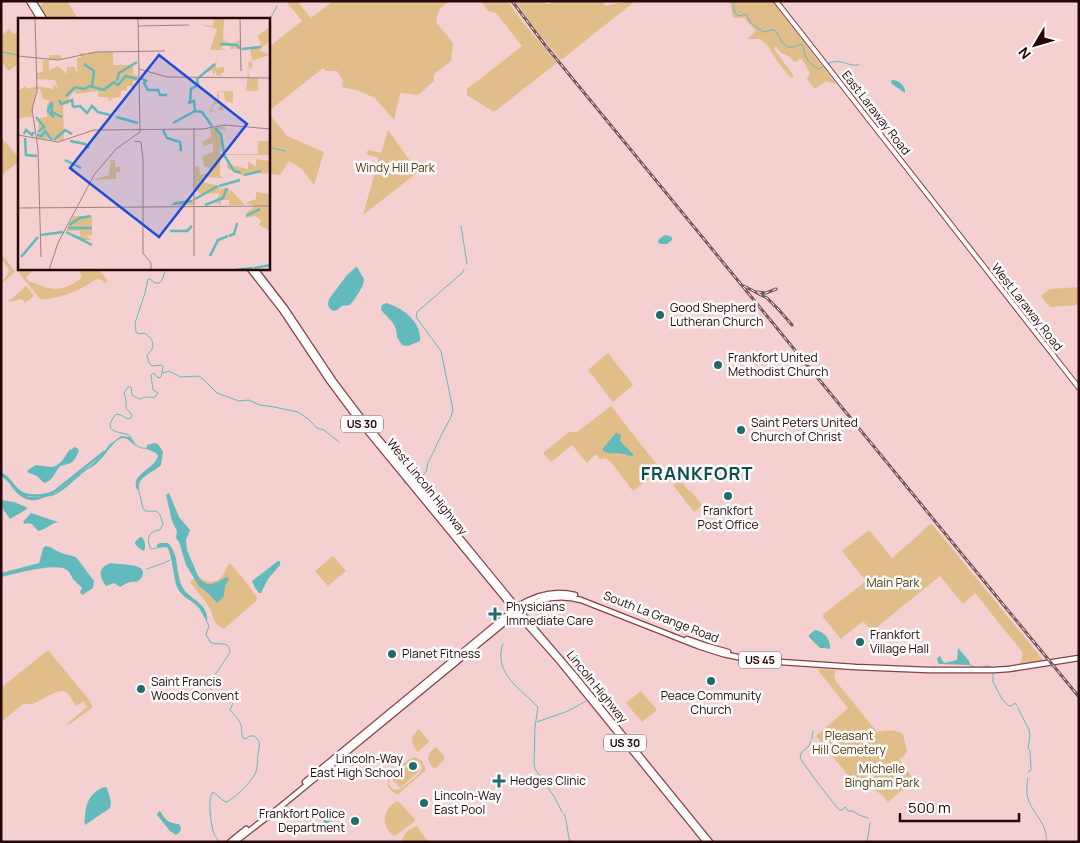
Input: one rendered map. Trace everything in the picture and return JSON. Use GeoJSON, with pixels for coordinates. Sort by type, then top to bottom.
{"type":"FeatureCollection","features":[{"type":"Feature","properties":{"kind":"main road"},"geometry":{"type":"LineString","coordinates":[[29,1],[39,18]]}},
{"type":"Feature","properties":{"kind":"main road"},"geometry":{"type":"LineString","coordinates":[[33,1],[43,18]]}},
{"type":"Feature","properties":{"kind":"main road","name":"East Laraway Road"},"geometry":{"type":"LineString","coordinates":[[776,1],[960,237]]}},
{"type":"Feature","properties":{"kind":"main road","name":"West Laraway Road"},"geometry":{"type":"LineString","coordinates":[[960,237],[1079,388]]}},
{"type":"Feature","properties":{"kind":"main road","name":"West Lincoln Highway"},"geometry":{"type":"LineString","coordinates":[[251,270],[282,310],[340,396],[485,570]]}},
{"type":"Feature","properties":{"kind":"main road","name":"West Lincoln Highway"},"geometry":{"type":"LineString","coordinates":[[256,270],[285,308],[340,390],[485,570]]}},
{"type":"Feature","properties":{"kind":"main road","name":"Lincoln Highway"},"geometry":{"type":"LineString","coordinates":[[485,570],[706,842]]}},
{"type":"Feature","properties":{"kind":"main road","name":"South La Grange Road"},"geometry":{"type":"LineString","coordinates":[[230,842],[517,610],[543,599],[570,597],[723,654],[774,662],[854,667],[1009,670],[1079,658]]}},
{"type":"Feature","properties":{"kind":"main road","name":"Lincoln Highway"},"geometry":{"type":"LineString","coordinates":[[517,610],[575,676],[710,842]]}},
{"type":"Feature","properties":{"kind":"main road","name":"South La Grange Road"},"geometry":{"type":"LineString","coordinates":[[235,842],[517,610]]}},
{"type":"Feature","properties":{"kind":"green space"},"geometry":{"type":"Polygon","coordinates":[[[45,1],[67,1],[77,18],[44,18],[38,7],[45,1]]]}},
{"type":"Feature","properties":{"kind":"green space"},"geometry":{"type":"Polygon","coordinates":[[[286,1],[297,1],[311,18],[333,1],[449,1],[439,10],[436,22],[453,43],[451,61],[434,74],[434,81],[418,95],[400,93],[394,120],[375,98],[359,91],[342,87],[343,80],[337,71],[326,71],[323,68],[270,110],[270,46],[302,21],[286,1]]]}},
{"type":"Feature","properties":{"kind":"green space"},"geometry":{"type":"Polygon","coordinates":[[[481,1],[508,1],[557,63],[494,112],[467,95],[467,89],[522,46],[496,13],[488,11],[481,1]]]}},
{"type":"Feature","properties":{"kind":"green space"},"geometry":{"type":"Polygon","coordinates":[[[544,1],[546,4],[551,4],[550,1],[602,1],[606,6],[623,2],[634,2],[561,60],[535,29],[516,2],[544,1]]]}},
{"type":"Feature","properties":{"kind":"green space"},"geometry":{"type":"Polygon","coordinates":[[[730,1],[773,1],[836,84],[826,81],[815,89],[807,79],[810,73],[802,59],[799,59],[798,62],[793,61],[790,57],[780,52],[776,46],[774,49],[794,76],[791,78],[768,46],[760,39],[747,39],[756,31],[744,18],[733,18],[730,1]]]}},
{"type":"Feature","properties":{"kind":"green space"},"geometry":{"type":"Polygon","coordinates":[[[10,29],[13,34],[18,34],[18,64],[9,71],[1,62],[1,35],[10,29]]]}},
{"type":"Feature","properties":{"kind":"green space"},"geometry":{"type":"Polygon","coordinates":[[[270,115],[287,136],[324,152],[314,185],[301,168],[289,161],[280,175],[270,174],[270,115]]]}},
{"type":"Feature","properties":{"kind":"green space","name":"Windy Hill Park"},"geometry":{"type":"Polygon","coordinates":[[[388,130],[418,172],[363,215],[379,158],[366,154],[368,150],[381,153],[388,130]]]}},
{"type":"Feature","properties":{"kind":"green space"},"geometry":{"type":"Polygon","coordinates":[[[1,137],[18,157],[18,162],[1,176],[1,137]]]}},
{"type":"Feature","properties":{"kind":"green space"},"geometry":{"type":"Polygon","coordinates":[[[1,254],[15,271],[1,284],[9,270],[1,254]]]}},
{"type":"Feature","properties":{"kind":"green space"},"geometry":{"type":"Polygon","coordinates":[[[16,269],[30,270],[32,272],[26,277],[28,281],[52,289],[62,288],[79,280],[82,277],[78,270],[101,272],[108,281],[105,283],[102,280],[96,279],[70,294],[56,298],[40,299],[16,269]]]}},
{"type":"Feature","properties":{"kind":"green space"},"geometry":{"type":"Polygon","coordinates":[[[26,286],[34,296],[25,303],[21,299],[8,302],[26,286]]]}},
{"type":"Feature","properties":{"kind":"green space"},"geometry":{"type":"Polygon","coordinates":[[[1079,287],[1079,305],[1050,307],[1041,296],[1050,289],[1079,287]]]}},
{"type":"Feature","properties":{"kind":"green space"},"geometry":{"type":"Polygon","coordinates":[[[608,353],[633,385],[613,402],[588,370],[608,353]]]}},
{"type":"Feature","properties":{"kind":"green space"},"geometry":{"type":"Polygon","coordinates":[[[611,406],[661,470],[633,491],[610,461],[605,458],[599,459],[595,455],[587,463],[572,445],[551,462],[543,453],[569,432],[577,432],[611,406]]]}},
{"type":"Feature","properties":{"kind":"green space"},"geometry":{"type":"Polygon","coordinates":[[[680,480],[702,505],[694,512],[673,485],[680,480]]]}},
{"type":"Feature","properties":{"kind":"green space","name":"Main Park"},"geometry":{"type":"Polygon","coordinates":[[[931,523],[1045,662],[1020,665],[1023,653],[975,593],[963,604],[940,576],[872,631],[863,621],[841,639],[823,615],[866,581],[842,551],[869,530],[892,558],[931,523]]]}},
{"type":"Feature","properties":{"kind":"green space"},"geometry":{"type":"Polygon","coordinates":[[[333,556],[346,571],[328,586],[315,571],[333,556]]]}},
{"type":"Feature","properties":{"kind":"green space"},"geometry":{"type":"Polygon","coordinates":[[[230,563],[257,597],[256,601],[224,629],[216,623],[208,605],[190,582],[197,575],[211,582],[218,580],[230,563]]]}},
{"type":"Feature","properties":{"kind":"green space"},"geometry":{"type":"Polygon","coordinates":[[[48,650],[93,707],[66,725],[88,706],[85,705],[84,701],[76,706],[66,692],[59,691],[32,704],[23,704],[1,722],[1,688],[48,650]]]}},
{"type":"Feature","properties":{"kind":"green space"},"geometry":{"type":"Polygon","coordinates":[[[817,669],[836,670],[835,680],[877,732],[890,730],[903,734],[907,751],[899,759],[914,780],[888,802],[873,789],[860,784],[853,777],[851,779],[816,736],[848,708],[817,669]]]}},
{"type":"Feature","properties":{"kind":"green space"},"geometry":{"type":"Polygon","coordinates":[[[641,691],[657,710],[642,722],[626,703],[641,691]]]}},
{"type":"Feature","properties":{"kind":"green space"},"geometry":{"type":"Polygon","coordinates":[[[419,729],[429,742],[418,752],[412,740],[414,734],[419,729]]]}},
{"type":"Feature","properties":{"kind":"green space"},"geometry":{"type":"Polygon","coordinates":[[[436,747],[444,756],[444,760],[435,769],[428,758],[430,752],[436,747]]]}},
{"type":"Feature","properties":{"kind":"green space"},"geometry":{"type":"Polygon","coordinates":[[[415,757],[422,761],[426,770],[397,795],[388,787],[388,779],[408,760],[415,757]],[[415,760],[410,761],[389,781],[391,787],[395,790],[400,789],[418,775],[422,767],[415,760]]]}},
{"type":"Feature","properties":{"kind":"green space"},"geometry":{"type":"Polygon","coordinates":[[[412,762],[419,771],[400,788],[392,779],[412,762]]]}},
{"type":"Feature","properties":{"kind":"green space"},"geometry":{"type":"Polygon","coordinates":[[[398,801],[415,821],[395,836],[387,828],[385,818],[389,808],[398,801]]]}},
{"type":"Feature","properties":{"kind":"green space"},"geometry":{"type":"Polygon","coordinates":[[[417,826],[428,842],[402,842],[403,836],[417,826]]]}},
{"type":"Feature","properties":{"kind":"water"},"geometry":{"type":"Polygon","coordinates":[[[892,80],[902,84],[905,93],[892,84],[892,80]]]}},
{"type":"Feature","properties":{"kind":"water"},"geometry":{"type":"Polygon","coordinates":[[[665,235],[670,236],[672,240],[667,244],[660,244],[658,242],[659,239],[665,235]]]}},
{"type":"Feature","properties":{"kind":"water"},"geometry":{"type":"Polygon","coordinates":[[[356,267],[364,279],[361,289],[350,305],[342,306],[333,311],[328,306],[329,299],[347,275],[356,267]]]}},
{"type":"Feature","properties":{"kind":"water"},"geometry":{"type":"Polygon","coordinates":[[[386,303],[410,316],[418,328],[420,341],[408,346],[402,345],[397,337],[393,323],[381,310],[382,305],[386,303]]]}},
{"type":"Feature","properties":{"kind":"water"},"geometry":{"type":"Polygon","coordinates":[[[616,433],[621,435],[620,441],[633,456],[603,451],[603,448],[616,433]]]}},
{"type":"Feature","properties":{"kind":"water"},"geometry":{"type":"Polygon","coordinates":[[[121,436],[130,437],[136,447],[126,438],[117,440],[96,464],[54,495],[38,500],[24,498],[1,476],[1,474],[4,475],[19,492],[29,497],[55,493],[91,465],[109,445],[121,436]]]}},
{"type":"Feature","properties":{"kind":"water"},"geometry":{"type":"Polygon","coordinates":[[[158,444],[163,452],[161,465],[141,480],[138,490],[136,488],[137,478],[152,465],[158,456],[147,449],[147,445],[158,444]]]}},
{"type":"Feature","properties":{"kind":"water"},"geometry":{"type":"Polygon","coordinates":[[[74,447],[79,451],[74,460],[71,463],[60,466],[47,482],[44,483],[37,476],[27,472],[36,465],[56,466],[70,449],[74,447]]]}},
{"type":"Feature","properties":{"kind":"water"},"geometry":{"type":"Polygon","coordinates":[[[169,493],[179,517],[190,530],[186,540],[187,550],[199,578],[207,584],[214,584],[228,577],[229,579],[225,586],[224,596],[217,603],[199,586],[186,565],[176,538],[177,531],[172,521],[166,495],[169,493]]]}},
{"type":"Feature","properties":{"kind":"water"},"geometry":{"type":"Polygon","coordinates":[[[1,500],[14,502],[27,509],[10,519],[1,506],[1,500]]]}},
{"type":"Feature","properties":{"kind":"water"},"geometry":{"type":"Polygon","coordinates":[[[31,513],[58,522],[38,531],[32,524],[25,524],[23,522],[31,513]]]}},
{"type":"Feature","properties":{"kind":"water"},"geometry":{"type":"Polygon","coordinates":[[[142,537],[144,542],[144,551],[135,544],[142,537]]]}},
{"type":"Feature","properties":{"kind":"water"},"geometry":{"type":"Polygon","coordinates":[[[168,543],[172,548],[183,588],[205,610],[207,621],[199,608],[178,589],[169,551],[167,547],[157,548],[157,545],[168,543]]]}},
{"type":"Feature","properties":{"kind":"water"},"geometry":{"type":"Polygon","coordinates":[[[45,546],[76,557],[94,581],[93,588],[82,595],[80,592],[82,588],[67,570],[54,567],[35,569],[1,577],[1,573],[39,563],[45,546]]]}},
{"type":"Feature","properties":{"kind":"water"},"geometry":{"type":"Polygon","coordinates":[[[280,561],[280,565],[268,579],[261,593],[259,593],[252,581],[280,561]]]}},
{"type":"Feature","properties":{"kind":"water"},"geometry":{"type":"Polygon","coordinates":[[[111,563],[140,567],[143,573],[142,576],[137,581],[129,582],[120,587],[114,583],[106,586],[101,576],[101,570],[111,563]]]}},
{"type":"Feature","properties":{"kind":"water"},"geometry":{"type":"Polygon","coordinates":[[[815,630],[826,636],[830,649],[820,648],[809,637],[815,630]]]}},
{"type":"Feature","properties":{"kind":"water"},"geometry":{"type":"Polygon","coordinates":[[[958,648],[970,665],[938,663],[937,658],[940,656],[944,663],[957,660],[958,648]]]}},
{"type":"Feature","properties":{"kind":"water"},"geometry":{"type":"Polygon","coordinates":[[[105,787],[111,802],[110,808],[85,825],[86,809],[89,801],[94,793],[105,787]]]}},
{"type":"Feature","properties":{"kind":"water"},"geometry":{"type":"Polygon","coordinates":[[[327,806],[335,816],[325,824],[318,814],[327,806]]]}},
{"type":"Feature","properties":{"kind":"water"},"geometry":{"type":"Polygon","coordinates":[[[159,811],[168,821],[179,824],[180,832],[176,835],[170,831],[157,815],[159,811]]]}},
{"type":"Feature","properties":{"kind":"waterway"},"geometry":{"type":"LineString","coordinates":[[734,1],[734,11],[737,15],[746,14],[750,22],[763,32],[775,30],[789,47],[802,44],[807,59],[819,69],[824,66]]}},
{"type":"Feature","properties":{"kind":"waterway"},"geometry":{"type":"LineString","coordinates":[[270,19],[277,6]]}},
{"type":"Feature","properties":{"kind":"waterway"},"geometry":{"type":"LineString","coordinates":[[1,52],[18,55]]}},
{"type":"Feature","properties":{"kind":"waterway"},"geometry":{"type":"LineString","coordinates":[[827,64],[836,61],[859,65]]}},
{"type":"Feature","properties":{"kind":"waterway"},"geometry":{"type":"LineString","coordinates":[[270,147],[285,151]]}},
{"type":"Feature","properties":{"kind":"waterway"},"geometry":{"type":"LineString","coordinates":[[461,226],[467,264]]}},
{"type":"Feature","properties":{"kind":"waterway"},"geometry":{"type":"LineString","coordinates":[[418,480],[426,472],[428,463],[453,410],[441,351],[416,317],[417,312],[462,273],[464,269]]}},
{"type":"Feature","properties":{"kind":"waterway"},"geometry":{"type":"LineString","coordinates":[[147,448],[138,447],[129,435],[112,430],[110,424],[116,414],[128,419],[131,418],[132,415],[126,408],[124,393],[128,387],[131,387],[132,395],[140,399],[155,397],[158,393],[153,390],[151,375],[154,373],[160,378],[163,366],[152,366],[149,363],[147,355],[152,349],[152,342],[146,334],[136,332],[135,323],[148,279],[159,283],[166,270]]}},
{"type":"Feature","properties":{"kind":"waterway"},"geometry":{"type":"LineString","coordinates":[[163,373],[169,371],[181,377],[199,376],[217,393],[239,401],[249,400],[260,405],[298,412],[317,428],[324,430],[339,442]]}},
{"type":"Feature","properties":{"kind":"waterway"},"geometry":{"type":"LineString","coordinates":[[1,474],[7,477],[22,493],[37,496],[47,494],[55,491],[104,452]]}},
{"type":"Feature","properties":{"kind":"waterway"},"geometry":{"type":"LineString","coordinates":[[138,487],[145,511],[156,511],[160,515],[163,524],[160,530],[153,532],[148,539],[151,549],[157,548]]}},
{"type":"Feature","properties":{"kind":"waterway"},"geometry":{"type":"LineString","coordinates":[[453,540],[489,583]]}},
{"type":"Feature","properties":{"kind":"waterway"},"geometry":{"type":"LineString","coordinates":[[147,569],[170,560]]}},
{"type":"Feature","properties":{"kind":"waterway"},"geometry":{"type":"LineString","coordinates":[[206,620],[209,626],[206,634],[210,642],[227,645],[230,652],[216,673],[208,678],[209,687],[218,695],[228,696],[232,699],[233,703],[230,710],[241,725],[243,738],[246,739],[249,736],[254,736],[259,744],[256,772],[246,786],[226,802],[213,792],[211,795],[211,822],[213,832],[219,842]]}},
{"type":"Feature","properties":{"kind":"waterway"},"geometry":{"type":"LineString","coordinates":[[503,644],[501,656],[502,665],[506,673],[517,687],[538,707],[535,727],[535,769],[555,798],[562,812]]}},
{"type":"Feature","properties":{"kind":"waterway"},"geometry":{"type":"LineString","coordinates":[[970,665],[979,667]]}},
{"type":"Feature","properties":{"kind":"waterway"},"geometry":{"type":"LineString","coordinates":[[982,667],[988,666],[993,668]]}},
{"type":"Feature","properties":{"kind":"waterway"},"geometry":{"type":"LineString","coordinates":[[993,672],[993,682],[1002,699],[1009,706],[1015,703],[1017,706]]}},
{"type":"Feature","properties":{"kind":"waterway"},"geometry":{"type":"LineString","coordinates":[[537,722],[568,711],[586,701]]}},
{"type":"Feature","properties":{"kind":"waterway"},"geometry":{"type":"LineString","coordinates":[[1018,708],[1030,736],[1028,748],[1030,751],[1031,770],[1028,772]]}},
{"type":"Feature","properties":{"kind":"waterway"},"geometry":{"type":"LineString","coordinates":[[812,739],[813,731]]}},
{"type":"Feature","properties":{"kind":"waterway"},"geometry":{"type":"LineString","coordinates":[[811,741],[809,746],[801,753],[800,758],[814,778],[839,810],[845,807],[848,811],[853,811],[868,818]]}},
{"type":"Feature","properties":{"kind":"waterway"},"geometry":{"type":"LineString","coordinates":[[1028,778],[1027,796],[1043,824],[1046,842]]}},
{"type":"Feature","properties":{"kind":"waterway"},"geometry":{"type":"LineString","coordinates":[[564,814],[570,842]]}},
{"type":"Feature","properties":{"kind":"waterway"},"geometry":{"type":"LineString","coordinates":[[867,842],[870,823]]}},
{"type":"Feature","properties":{"kind":"railway"},"geometry":{"type":"LineString","coordinates":[[512,1],[545,45],[1079,697]]}},
{"type":"Feature","properties":{"kind":"railway"},"geometry":{"type":"LineString","coordinates":[[744,286],[767,298],[792,325]]}},
{"type":"Feature","properties":{"kind":"railway"},"geometry":{"type":"LineString","coordinates":[[757,292],[766,293],[776,289]]}},
{"type":"Feature","properties":{"kind":"place","name":"Good Shepherd Lutheran Church"},"geometry":{"type":"Point","coordinates":[660,315]}},
{"type":"Feature","properties":{"kind":"place","name":"Frankfort United Methodist Church"},"geometry":{"type":"Point","coordinates":[718,365]}},
{"type":"Feature","properties":{"kind":"place","name":"Saint Peters United Church of Christ"},"geometry":{"type":"Point","coordinates":[741,430]}},
{"type":"Feature","properties":{"kind":"place","name":"Frankfort Post Office"},"geometry":{"type":"Point","coordinates":[728,496]}},
{"type":"Feature","properties":{"kind":"place","name":"Physicians Immediate Care"},"geometry":{"type":"Point","coordinates":[495,614]}},
{"type":"Feature","properties":{"kind":"place","name":"Frankfort Village Hall"},"geometry":{"type":"Point","coordinates":[860,642]}},
{"type":"Feature","properties":{"kind":"place","name":"Planet Fitness"},"geometry":{"type":"Point","coordinates":[392,654]}},
{"type":"Feature","properties":{"kind":"place","name":"Peace Community Church"},"geometry":{"type":"Point","coordinates":[711,681]}},
{"type":"Feature","properties":{"kind":"place","name":"Saint Francis Woods Convent"},"geometry":{"type":"Point","coordinates":[141,689]}},
{"type":"Feature","properties":{"kind":"place","name":"Lincoln-Way East High School"},"geometry":{"type":"Point","coordinates":[413,766]}},
{"type":"Feature","properties":{"kind":"place","name":"Hedges Clinic"},"geometry":{"type":"Point","coordinates":[499,781]}},
{"type":"Feature","properties":{"kind":"place","name":"Lincoln-Way East Pool"},"geometry":{"type":"Point","coordinates":[424,803]}},
{"type":"Feature","properties":{"kind":"place","name":"Frankfort Police Department"},"geometry":{"type":"Point","coordinates":[355,821]}},
{"type":"Feature","properties":{"kind":"district","name":"FRANKFORT"},"geometry":{"type":"Point","coordinates":[697,474]}},
{"type":"Feature","properties":{"kind":"park label","name":"Pleasant Hill Cemetery"},"geometry":{"type":"Point","coordinates":[849,743]}},
{"type":"Feature","properties":{"kind":"park label","name":"Michelle Bingham Park"},"geometry":{"type":"Point","coordinates":[882,776]}}]}
